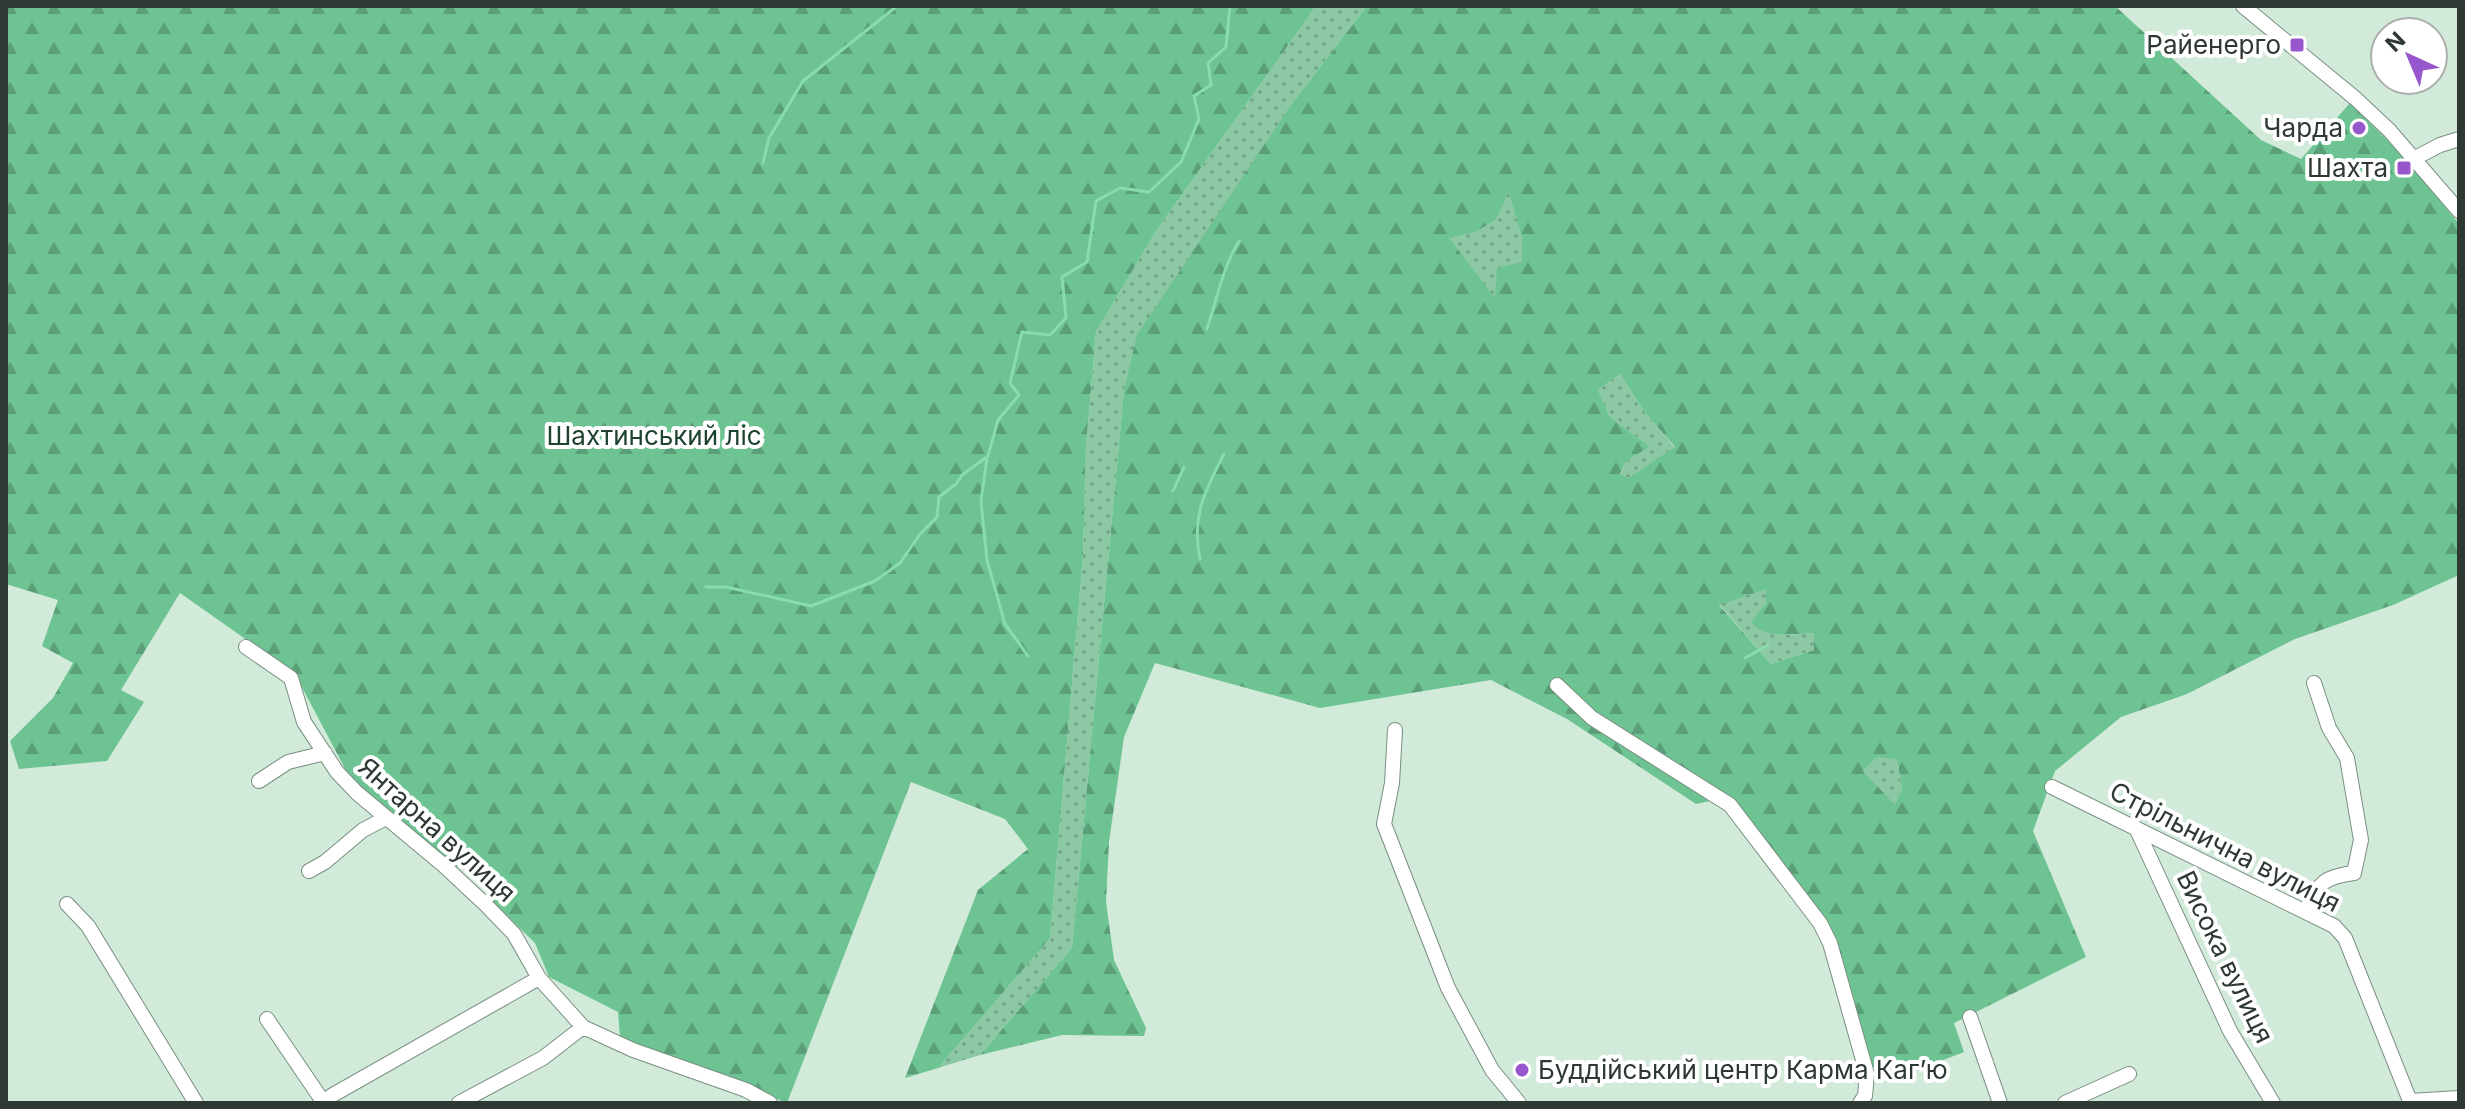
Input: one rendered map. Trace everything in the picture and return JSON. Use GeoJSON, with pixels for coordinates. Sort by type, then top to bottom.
{"type":"FeatureCollection","features":[{"type":"Feature","properties":{"kind":"street"},"geometry":{"type":"LineString","coordinates":[[2243,6],[2356,99],[2415,158],[2459,211]]}},
{"type":"Feature","properties":{"kind":"street"},"geometry":{"type":"LineString","coordinates":[[2415,158],[2459,139]]}},
{"type":"Feature","properties":{"kind":"street","name":"Янтарна вулиця"},"geometry":{"type":"LineString","coordinates":[[246,647],[291,678],[304,722],[337,772],[486,905],[514,934],[539,978],[583,1027]]}},
{"type":"Feature","properties":{"kind":"street"},"geometry":{"type":"LineString","coordinates":[[2305,911],[2320,883],[2330,876],[2354,873],[2361,840],[2347,758],[2329,728],[2314,683]]}},
{"type":"Feature","properties":{"kind":"street"},"geometry":{"type":"LineString","coordinates":[[1557,685],[1592,718],[1730,805],[1820,923],[1830,943],[1867,1074],[1865,1096],[1860,1103]]}},
{"type":"Feature","properties":{"kind":"street"},"geometry":{"type":"LineString","coordinates":[[1395,730],[1392,783],[1384,824],[1448,988],[1492,1070],[1519,1103]]}},
{"type":"Feature","properties":{"kind":"street"},"geometry":{"type":"LineString","coordinates":[[259,781],[288,762],[325,753]]}},
{"type":"Feature","properties":{"kind":"street","name":"Стрільнична вулиця"},"geometry":{"type":"LineString","coordinates":[[2052,787],[2334,926],[2345,938],[2405,1102],[2459,1098]]}},
{"type":"Feature","properties":{"kind":"street"},"geometry":{"type":"LineString","coordinates":[[309,871],[325,862],[363,830],[386,818]]}},
{"type":"Feature","properties":{"kind":"street","name":"Висока вулиця"},"geometry":{"type":"LineString","coordinates":[[2137,830],[2230,1031],[2273,1103]]}},
{"type":"Feature","properties":{"kind":"street"},"geometry":{"type":"LineString","coordinates":[[67,904],[88,926],[196,1103]]}},
{"type":"Feature","properties":{"kind":"street"},"geometry":{"type":"LineString","coordinates":[[267,1019],[326,1103],[331,1096],[539,978]]}},
{"type":"Feature","properties":{"kind":"street"},"geometry":{"type":"LineString","coordinates":[[1970,1017],[2000,1103]]}},
{"type":"Feature","properties":{"kind":"street"},"geometry":{"type":"LineString","coordinates":[[459,1103],[543,1058],[583,1027],[633,1050],[746,1090],[770,1103]]}},
{"type":"Feature","properties":{"kind":"street"},"geometry":{"type":"LineString","coordinates":[[2065,1103],[2129,1074]]}},
{"type":"Feature","properties":{"kind":"green space","name":"Шахтинський ліс"},"geometry":{"type":"Polygon","coordinates":[[[6,6],[1316,6],[1156,231],[1096,332],[1086,446],[1083,556],[1050,938],[938,1068],[905,1078],[978,890],[1028,849],[1005,819],[911,782],[787,1103],[620,1037],[618,1012],[549,977],[535,943],[490,899],[495,871],[466,856],[455,870],[351,780],[295,674],[180,593],[121,690],[144,702],[107,761],[19,769],[10,741],[53,698],[73,663],[42,646],[58,600],[6,584],[6,6]]]}},
{"type":"Feature","properties":{"kind":"green space"},"geometry":{"type":"Polygon","coordinates":[[[1316,6],[1367,6],[1290,106],[1124,390],[1072,948],[980,1055],[938,1068],[1050,938],[1083,556],[1086,446],[1096,332],[1156,231],[1316,6]]]}},
{"type":"Feature","properties":{"kind":"green space"},"geometry":{"type":"Polygon","coordinates":[[[1367,6],[2115,6],[2261,140],[2301,159],[2350,103],[2404,157],[2459,224],[2459,575],[2393,605],[2295,639],[2187,694],[2121,717],[2055,771],[2033,831],[2086,957],[1954,1023],[1964,1052],[1910,1073],[1872,1067],[1830,928],[1729,797],[1696,804],[1567,719],[1491,680],[1320,708],[1155,663],[1124,737],[1109,842],[1106,902],[1114,960],[1146,1028],[1144,1036],[1062,1035],[980,1055],[1072,948],[1124,390],[1137,335],[1290,106],[1367,6]],[[1509,192],[1496,219],[1476,232],[1449,238],[1495,298],[1497,268],[1522,262],[1522,239],[1509,192]],[[1620,374],[1598,390],[1610,417],[1650,447],[1626,461],[1620,474],[1628,478],[1675,447],[1646,414],[1620,374]],[[1766,589],[1719,605],[1771,664],[1814,650],[1814,633],[1772,634],[1751,622],[1766,603],[1766,589]],[[1877,757],[1863,771],[1895,805],[1902,788],[1897,759],[1877,757]]]}},
{"type":"Feature","properties":{"kind":"green space"},"geometry":{"type":"Polygon","coordinates":[[[1509,190],[1522,239],[1522,262],[1495,299],[1448,238],[1476,232],[1509,190]]]}},
{"type":"Feature","properties":{"kind":"green space"},"geometry":{"type":"Polygon","coordinates":[[[1620,374],[1646,414],[1675,448],[1628,478],[1620,475],[1626,461],[1650,447],[1610,417],[1598,390],[1620,374]]]}},
{"type":"Feature","properties":{"kind":"green space"},"geometry":{"type":"Polygon","coordinates":[[[1766,588],[1766,603],[1752,622],[1772,634],[1814,633],[1814,650],[1771,664],[1719,604],[1766,588]]]}},
{"type":"Feature","properties":{"kind":"green space"},"geometry":{"type":"Polygon","coordinates":[[[1878,756],[1897,758],[1902,788],[1895,806],[1863,771],[1878,756]]]}},
{"type":"Feature","properties":{"kind":"waterway"},"geometry":{"type":"LineString","coordinates":[[763,163],[769,138],[803,81],[897,6]]}},
{"type":"Feature","properties":{"kind":"waterway"},"geometry":{"type":"LineString","coordinates":[[706,587],[726,587],[811,606],[875,581],[900,563],[920,534],[937,517],[939,497],[988,456],[998,420],[1019,395],[1010,383],[1022,332],[1050,335],[1066,318],[1062,277],[1087,262],[1096,201],[1120,188],[1149,192],[1181,162],[1199,119],[1194,96],[1211,85],[1208,63],[1226,47],[1230,6]]}},
{"type":"Feature","properties":{"kind":"waterway"},"geometry":{"type":"LineString","coordinates":[[1207,329],[1224,272],[1239,241]]}},
{"type":"Feature","properties":{"kind":"waterway"},"geometry":{"type":"LineString","coordinates":[[1200,559],[1199,517],[1206,492],[1224,454]]}},
{"type":"Feature","properties":{"kind":"waterway"},"geometry":{"type":"LineString","coordinates":[[987,458],[981,501],[987,560],[1005,624],[1028,656]]}},
{"type":"Feature","properties":{"kind":"waterway"},"geometry":{"type":"LineString","coordinates":[[1173,491],[1184,467]]}},
{"type":"Feature","properties":{"kind":"waterway"},"geometry":{"type":"LineString","coordinates":[[1745,658],[1768,645]]}},
{"type":"Feature","properties":{"kind":"place","name":"Райенерго"},"geometry":{"type":"Point","coordinates":[2297,45]}},
{"type":"Feature","properties":{"kind":"place","name":"Чарда"},"geometry":{"type":"Point","coordinates":[2359,128]}},
{"type":"Feature","properties":{"kind":"place","name":"Шахта"},"geometry":{"type":"Point","coordinates":[2404,168]}},
{"type":"Feature","properties":{"kind":"place","name":"Буддійський центр Карма Кагʼю"},"geometry":{"type":"Point","coordinates":[1522,1070]}}]}
